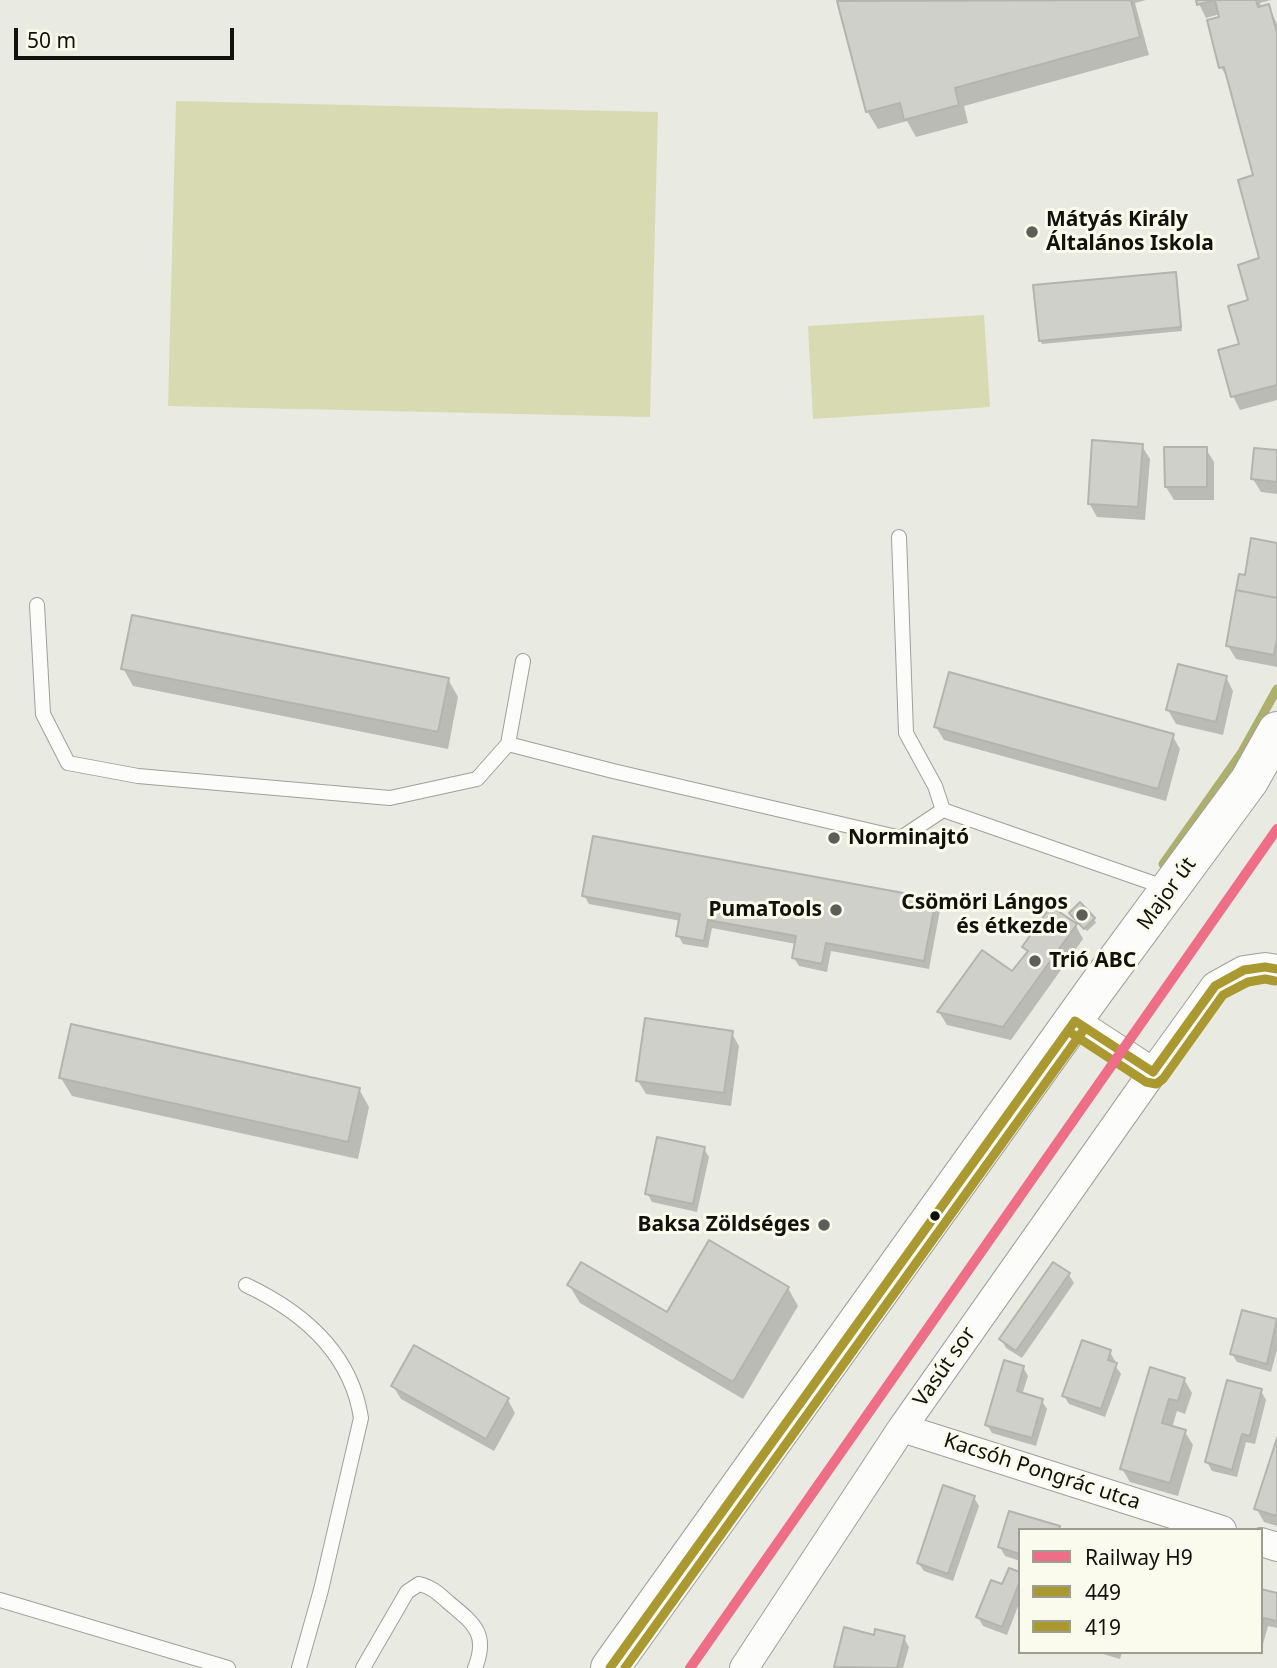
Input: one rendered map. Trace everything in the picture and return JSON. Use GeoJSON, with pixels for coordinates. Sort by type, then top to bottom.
{"type":"FeatureCollection","features":[{"type":"Feature","properties":{"kind":"street","name":"Major út"},"geometry":{"type":"LineString","coordinates":[[610,1668],[1249,781],[1277,731]]}},
{"type":"Feature","properties":{"kind":"street","name":"Vasút sor"},"geometry":{"type":"LineString","coordinates":[[744,1668],[902,1428],[1215,986],[1244,970],[1273,962]]}},
{"type":"Feature","properties":{"kind":"street"},"geometry":{"type":"LineString","coordinates":[[1075,1021],[1153,1072]]}},
{"type":"Feature","properties":{"kind":"street","name":"Kacsóh Pongrác utca"},"geometry":{"type":"LineString","coordinates":[[902,1428],[1216,1528]]}},
{"type":"Feature","properties":{"kind":"lane"},"geometry":{"type":"LineString","coordinates":[[900,537],[905,733],[935,786],[943,810]]}},
{"type":"Feature","properties":{"kind":"lane"},"geometry":{"type":"LineString","coordinates":[[37,605],[43,714],[68,763],[138,776],[390,798],[477,779],[508,744],[523,661]]}},
{"type":"Feature","properties":{"kind":"lane"},"geometry":{"type":"LineString","coordinates":[[508,744],[901,838],[943,810]]}},
{"type":"Feature","properties":{"kind":"lane"},"geometry":{"type":"LineString","coordinates":[[943,810],[1171,890]]}},
{"type":"Feature","properties":{"kind":"lane"},"geometry":{"type":"LineString","coordinates":[[246,1285],[278,1300],[309,1323],[328,1344],[358,1396],[361,1418],[321,1590],[299,1668]]}},
{"type":"Feature","properties":{"kind":"lane"},"geometry":{"type":"LineString","coordinates":[[363,1668],[407,1592],[419,1584],[429,1586],[475,1625],[481,1652],[475,1668]]}},
{"type":"Feature","properties":{"kind":"lane"},"geometry":{"type":"LineString","coordinates":[[0,1600],[228,1668]]}},
{"type":"Feature","properties":{"kind":"green space"},"geometry":{"type":"Polygon","coordinates":[[[176,101],[658,112],[650,417],[168,406],[176,101]]]}},
{"type":"Feature","properties":{"kind":"green space"},"geometry":{"type":"Polygon","coordinates":[[[984,315],[990,407],[813,419],[808,326],[984,315]]]}},
{"type":"Feature","properties":{"kind":"building"},"geometry":{"type":"Polygon","coordinates":[[[1131,0],[1140,37],[955,88],[959,105],[904,120],[900,103],[866,112],[837,1],[1131,0]]]}},
{"type":"Feature","properties":{"kind":"building"},"geometry":{"type":"Polygon","coordinates":[[[1196,0],[1215,0],[1197,5],[1196,0]]]}},
{"type":"Feature","properties":{"kind":"building"},"geometry":{"type":"Polygon","coordinates":[[[1215,0],[1256,0],[1258,7],[1269,4],[1277,33],[1277,385],[1231,397],[1218,350],[1239,344],[1228,306],[1248,300],[1238,265],[1259,258],[1238,180],[1253,175],[1224,67],[1219,68],[1207,20],[1219,17],[1215,0]]]}},
{"type":"Feature","properties":{"kind":"building"},"geometry":{"type":"Polygon","coordinates":[[[1176,272],[1181,327],[1039,341],[1033,285],[1176,272]]]}},
{"type":"Feature","properties":{"kind":"building"},"geometry":{"type":"Polygon","coordinates":[[[1092,440],[1143,444],[1138,507],[1088,504],[1092,440]]]}},
{"type":"Feature","properties":{"kind":"building"},"geometry":{"type":"Polygon","coordinates":[[[1164,447],[1207,447],[1207,487],[1165,487],[1164,447]]]}},
{"type":"Feature","properties":{"kind":"building"},"geometry":{"type":"Polygon","coordinates":[[[1254,448],[1277,450],[1277,482],[1251,479],[1254,448]]]}},
{"type":"Feature","properties":{"kind":"building"},"geometry":{"type":"Polygon","coordinates":[[[1251,538],[1277,543],[1277,598],[1236,590],[1239,574],[1245,575],[1251,538]]]}},
{"type":"Feature","properties":{"kind":"building"},"geometry":{"type":"Polygon","coordinates":[[[1236,590],[1277,598],[1277,639],[1274,655],[1226,646],[1236,590]]]}},
{"type":"Feature","properties":{"kind":"building"},"geometry":{"type":"Polygon","coordinates":[[[132,615],[449,678],[438,732],[121,669],[132,615]]]}},
{"type":"Feature","properties":{"kind":"building"},"geometry":{"type":"Polygon","coordinates":[[[1178,664],[1227,676],[1216,722],[1166,710],[1178,664]]]}},
{"type":"Feature","properties":{"kind":"building"},"geometry":{"type":"Polygon","coordinates":[[[949,672],[1174,734],[1158,789],[934,727],[949,672]]]}},
{"type":"Feature","properties":{"kind":"building"},"geometry":{"type":"Polygon","coordinates":[[[593,836],[936,899],[924,961],[826,943],[822,964],[792,958],[796,936],[708,920],[704,941],[676,936],[680,914],[582,896],[593,836]]]}},
{"type":"Feature","properties":{"kind":"building","name":"Csömöri Lángos és étkezde"},"geometry":{"type":"Polygon","coordinates":[[[1080,902],[1095,918],[1084,929],[1069,913],[1080,902]]]}},
{"type":"Feature","properties":{"kind":"building","name":"Trió ABC"},"geometry":{"type":"Polygon","coordinates":[[[1051,906],[1077,924],[1003,1027],[937,1012],[982,950],[1012,971],[1028,951],[1022,947],[1051,906]]]}},
{"type":"Feature","properties":{"kind":"building"},"geometry":{"type":"Polygon","coordinates":[[[645,1018],[733,1031],[724,1093],[636,1081],[645,1018]]]}},
{"type":"Feature","properties":{"kind":"building"},"geometry":{"type":"Polygon","coordinates":[[[71,1024],[360,1088],[348,1142],[59,1078],[71,1024]]]}},
{"type":"Feature","properties":{"kind":"building"},"geometry":{"type":"Polygon","coordinates":[[[657,1137],[705,1147],[693,1204],[645,1194],[657,1137]]]}},
{"type":"Feature","properties":{"kind":"building"},"geometry":{"type":"Polygon","coordinates":[[[709,1240],[789,1287],[733,1382],[567,1285],[581,1262],[667,1312],[709,1240]]]}},
{"type":"Feature","properties":{"kind":"building"},"geometry":{"type":"Polygon","coordinates":[[[1053,1262],[1070,1273],[1016,1351],[999,1339],[1053,1262]]]}},
{"type":"Feature","properties":{"kind":"building"},"geometry":{"type":"Polygon","coordinates":[[[1242,1310],[1277,1319],[1267,1364],[1230,1354],[1242,1310]]]}},
{"type":"Feature","properties":{"kind":"building"},"geometry":{"type":"Polygon","coordinates":[[[1082,1340],[1111,1350],[1108,1360],[1117,1363],[1101,1409],[1062,1396],[1082,1340]]]}},
{"type":"Feature","properties":{"kind":"building"},"geometry":{"type":"Polygon","coordinates":[[[414,1345],[509,1398],[486,1439],[391,1386],[414,1345]]]}},
{"type":"Feature","properties":{"kind":"building"},"geometry":{"type":"Polygon","coordinates":[[[1004,1360],[1024,1366],[1017,1391],[1043,1399],[1032,1438],[985,1425],[1004,1360]]]}},
{"type":"Feature","properties":{"kind":"building"},"geometry":{"type":"Polygon","coordinates":[[[1150,1367],[1185,1378],[1178,1401],[1169,1399],[1162,1423],[1186,1430],[1170,1483],[1120,1469],[1150,1367]]]}},
{"type":"Feature","properties":{"kind":"building"},"geometry":{"type":"Polygon","coordinates":[[[1227,1380],[1262,1389],[1250,1436],[1242,1434],[1232,1470],[1205,1462],[1227,1380]]]}},
{"type":"Feature","properties":{"kind":"building"},"geometry":{"type":"Polygon","coordinates":[[[1277,1438],[1277,1516],[1254,1509],[1277,1438]]]}},
{"type":"Feature","properties":{"kind":"building"},"geometry":{"type":"Polygon","coordinates":[[[943,1485],[975,1496],[948,1574],[917,1563],[943,1485]]]}},
{"type":"Feature","properties":{"kind":"building"},"geometry":{"type":"Polygon","coordinates":[[[1009,1511],[1060,1526],[1018,1528],[1018,1553],[998,1547],[1009,1511]]]}},
{"type":"Feature","properties":{"kind":"building"},"geometry":{"type":"Polygon","coordinates":[[[1009,1568],[1018,1571],[1018,1586],[1002,1627],[976,1617],[991,1580],[1002,1584],[1009,1568]]]}},
{"type":"Feature","properties":{"kind":"building"},"geometry":{"type":"Polygon","coordinates":[[[1263,1590],[1277,1593],[1277,1621],[1264,1618],[1263,1621],[1263,1590]]]}},
{"type":"Feature","properties":{"kind":"building"},"geometry":{"type":"Polygon","coordinates":[[[844,1627],[874,1635],[875,1629],[905,1636],[897,1668],[834,1667],[844,1627]]]}},
{"type":"Feature","properties":{"kind":"waterway"},"geometry":{"type":"LineString","coordinates":[[1163,864],[1242,752],[1277,689]]}},
{"type":"Feature","properties":{"kind":"rail line","name":"H9"},"geometry":{"type":"LineString","coordinates":[[690,1668],[1277,829]]}},
{"type":"Feature","properties":{"kind":"transit line","name":"449"},"geometry":{"type":"LineString","coordinates":[[1075,1021],[1153,1072],[1215,986],[1244,970],[1265,967],[1277,969]]}},
{"type":"Feature","properties":{"kind":"transit line","name":"419"},"geometry":{"type":"LineString","coordinates":[[1068,1031],[1146,1082],[1156,1084],[1163,1079],[1223,995],[1248,982],[1265,979],[1275,981]]}},
{"type":"Feature","properties":{"kind":"transit line","name":"449"},"geometry":{"type":"LineString","coordinates":[[610,1668],[1075,1021]]}},
{"type":"Feature","properties":{"kind":"transit line","name":"419"},"geometry":{"type":"LineString","coordinates":[[625,1668],[1085,1028]]}},
{"type":"Feature","properties":{"kind":"place","name":"Mátyás Király Általános Iskola"},"geometry":{"type":"Point","coordinates":[1032,232]}},
{"type":"Feature","properties":{"kind":"place","name":"Norminajtó"},"geometry":{"type":"Point","coordinates":[834,838]}},
{"type":"Feature","properties":{"kind":"place","name":"PumaTools"},"geometry":{"type":"Point","coordinates":[836,910]}},
{"type":"Feature","properties":{"kind":"place","name":"Csömöri Lángos és étkezde"},"geometry":{"type":"Point","coordinates":[1082,915]}},
{"type":"Feature","properties":{"kind":"place","name":"Trió ABC"},"geometry":{"type":"Point","coordinates":[1035,961]}},
{"type":"Feature","properties":{"kind":"place","name":"Baksa Zöldséges"},"geometry":{"type":"Point","coordinates":[824,1225]}}]}
